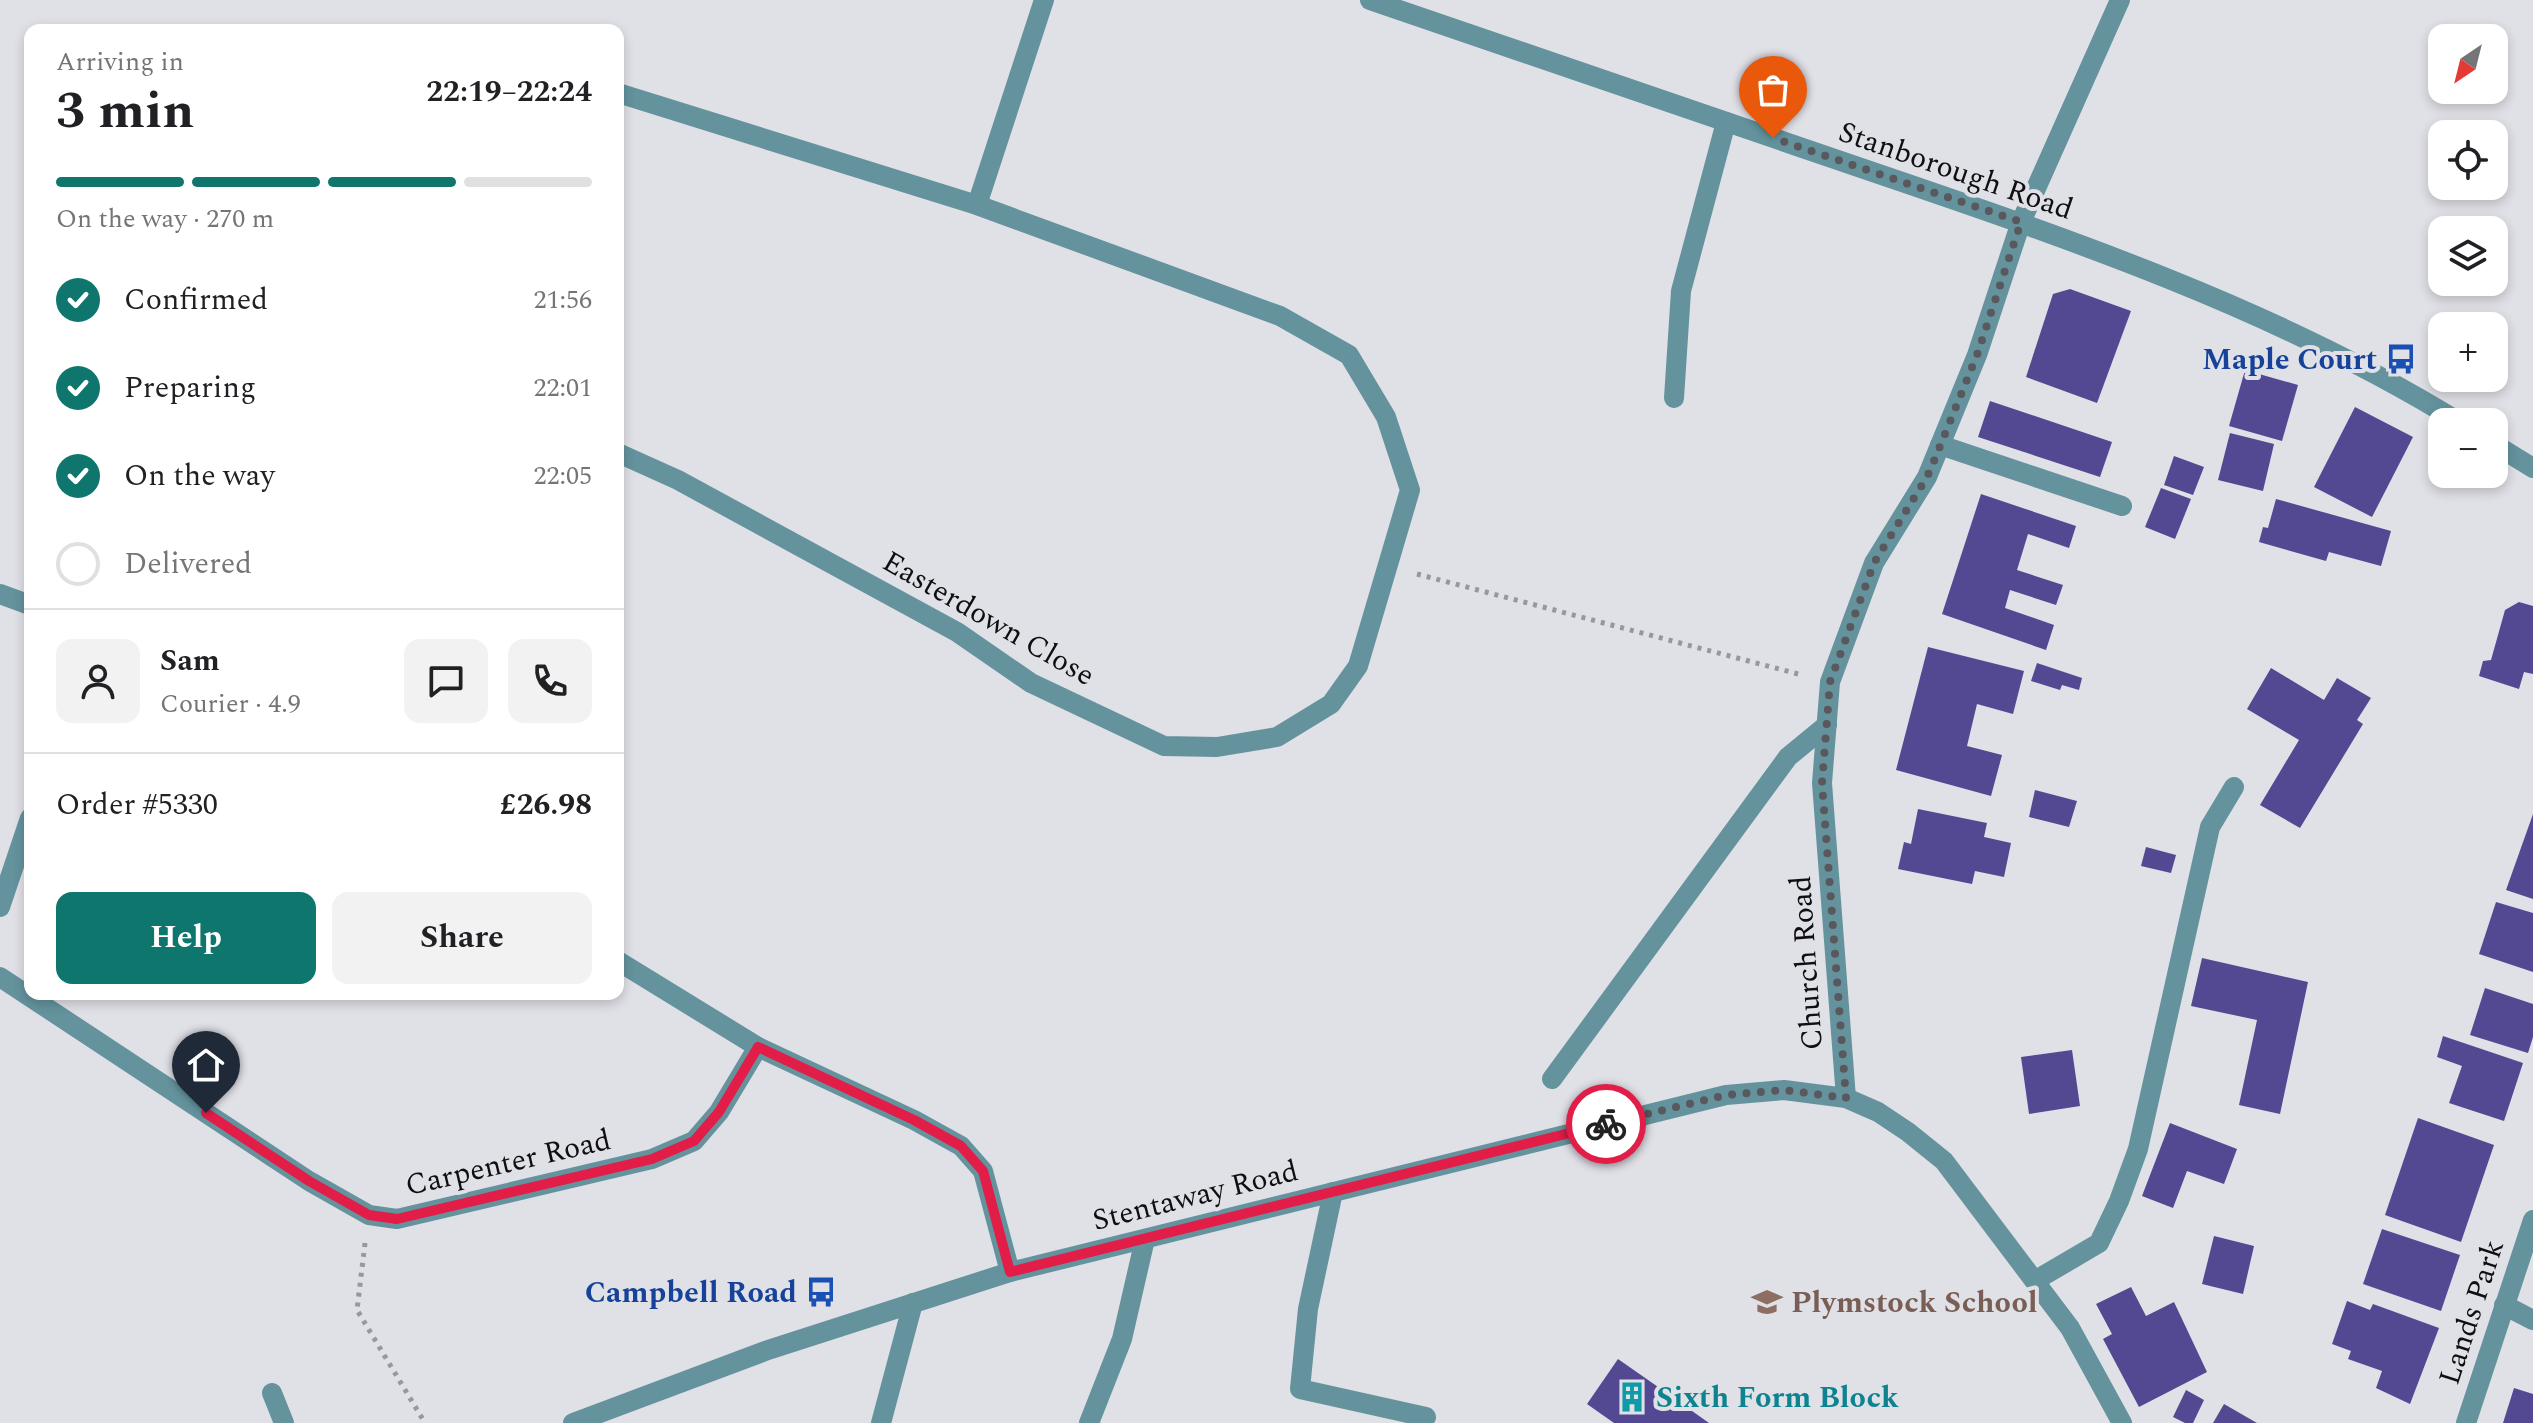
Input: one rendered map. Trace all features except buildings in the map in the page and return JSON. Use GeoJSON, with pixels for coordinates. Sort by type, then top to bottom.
{"type":"FeatureCollection","features":[{"type":"Feature","properties":{"kind":"street"},"geometry":{"type":"LineString","coordinates":[[977,205],[1044,0]]}},
{"type":"Feature","properties":{"kind":"street","name":"Stanborough Road"},"geometry":{"type":"LineString","coordinates":[[1370,0],[2021,222],[2245,310],[2328,350],[2434,408]]}},
{"type":"Feature","properties":{"kind":"street","name":"Church Road"},"geometry":{"type":"LineString","coordinates":[[1846,1098],[1822,783],[1830,682],[1874,563],[1927,477],[1977,355],[2021,222],[2120,0]]}},
{"type":"Feature","properties":{"kind":"street","name":"Easterdown Close"},"geometry":{"type":"LineString","coordinates":[[624,95],[977,205],[1280,316],[1349,355],[1386,417],[1410,490],[1358,666],[1331,704],[1277,737],[1217,747],[1164,746],[1031,683],[957,632],[678,480],[624,456]]}},
{"type":"Feature","properties":{"kind":"street"},"geometry":{"type":"LineString","coordinates":[[1674,398],[1681,291],[1726,122]]}},
{"type":"Feature","properties":{"kind":"street"},"geometry":{"type":"LineString","coordinates":[[1940,445],[2122,506]]}},
{"type":"Feature","properties":{"kind":"street"},"geometry":{"type":"LineString","coordinates":[[2508,453],[2533,468]]}},
{"type":"Feature","properties":{"kind":"street"},"geometry":{"type":"LineString","coordinates":[[0,594],[24,603]]}},
{"type":"Feature","properties":{"kind":"street"},"geometry":{"type":"LineString","coordinates":[[1552,1079],[1788,757],[1827,725]]}},
{"type":"Feature","properties":{"kind":"street"},"geometry":{"type":"LineString","coordinates":[[2036,1280],[2099,1243],[2119,1201],[2138,1149],[2210,827],[2234,787]]}},
{"type":"Feature","properties":{"kind":"street"},"geometry":{"type":"LineString","coordinates":[[0,907],[24,836]]}},
{"type":"Feature","properties":{"kind":"street"},"geometry":{"type":"LineString","coordinates":[[624,965],[758,1047],[914,1120],[961,1146],[983,1171],[1010,1272]]}},
{"type":"Feature","properties":{"kind":"street","name":"Carpenter Road"},"geometry":{"type":"LineString","coordinates":[[0,977],[24,993]]}},
{"type":"Feature","properties":{"kind":"street","name":"Carpenter Road"},"geometry":{"type":"LineString","coordinates":[[35,1000],[309,1181],[369,1215],[397,1219],[652,1159],[694,1141],[719,1112],[758,1047]]}},
{"type":"Feature","properties":{"kind":"street","name":"Stentaway Road"},"geometry":{"type":"LineString","coordinates":[[573,1423],[768,1350],[1010,1272],[1726,1095],[1784,1090],[1846,1098]]}},
{"type":"Feature","properties":{"kind":"street"},"geometry":{"type":"LineString","coordinates":[[1846,1098],[1888,1119],[1944,1161],[2070,1328],[2122,1423]]}},
{"type":"Feature","properties":{"kind":"street"},"geometry":{"type":"LineString","coordinates":[[1333,1192],[1308,1309],[1300,1389],[1426,1417]]}},
{"type":"Feature","properties":{"kind":"street","name":"Lands Park"},"geometry":{"type":"LineString","coordinates":[[2466,1423],[2533,1220]]}},
{"type":"Feature","properties":{"kind":"street"},"geometry":{"type":"LineString","coordinates":[[1089,1423],[1122,1339],[1145,1239]]}},
{"type":"Feature","properties":{"kind":"street"},"geometry":{"type":"LineString","coordinates":[[881,1423],[913,1303]]}},
{"type":"Feature","properties":{"kind":"street"},"geometry":{"type":"LineString","coordinates":[[2504,1305],[2533,1320]]}},
{"type":"Feature","properties":{"kind":"street"},"geometry":{"type":"LineString","coordinates":[[272,1393],[284,1423]]}},
{"type":"Feature","properties":{"kind":"path"},"geometry":{"type":"LineString","coordinates":[[1387,566],[1830,682]]}},
{"type":"Feature","properties":{"kind":"path"},"geometry":{"type":"LineString","coordinates":[[369,1215],[357,1310],[425,1423]]}},
{"type":"Feature","properties":{"kind":"way so far"},"geometry":{"type":"LineString","coordinates":[[1606,1124],[1726,1095],[1784,1090],[1846,1098],[1822,783],[1830,682],[1874,563],[1934,461],[1977,355],[2021,222],[1773,138]]}},
{"type":"Feature","properties":{"kind":"place","name":"Maple Court"},"geometry":{"type":"Point","coordinates":[2401,359]}},
{"type":"Feature","properties":{"kind":"place","name":"Campbell Road"},"geometry":{"type":"Point","coordinates":[821,1292]}},
{"type":"Feature","properties":{"kind":"place","name":"Plymstock School"},"geometry":{"type":"Point","coordinates":[1767,1302]}},
{"type":"Feature","properties":{"kind":"place","name":"Sixth Form Block"},"geometry":{"type":"Point","coordinates":[1632,1397]}},
{"type":"Feature","properties":{"kind":"route"},"geometry":{"type":"LineString","coordinates":[[206,1113],[309,1181],[369,1215],[397,1219],[652,1159],[694,1141],[719,1112],[758,1047],[914,1120],[961,1146],[983,1171],[1010,1272],[1606,1124]]}}]}
